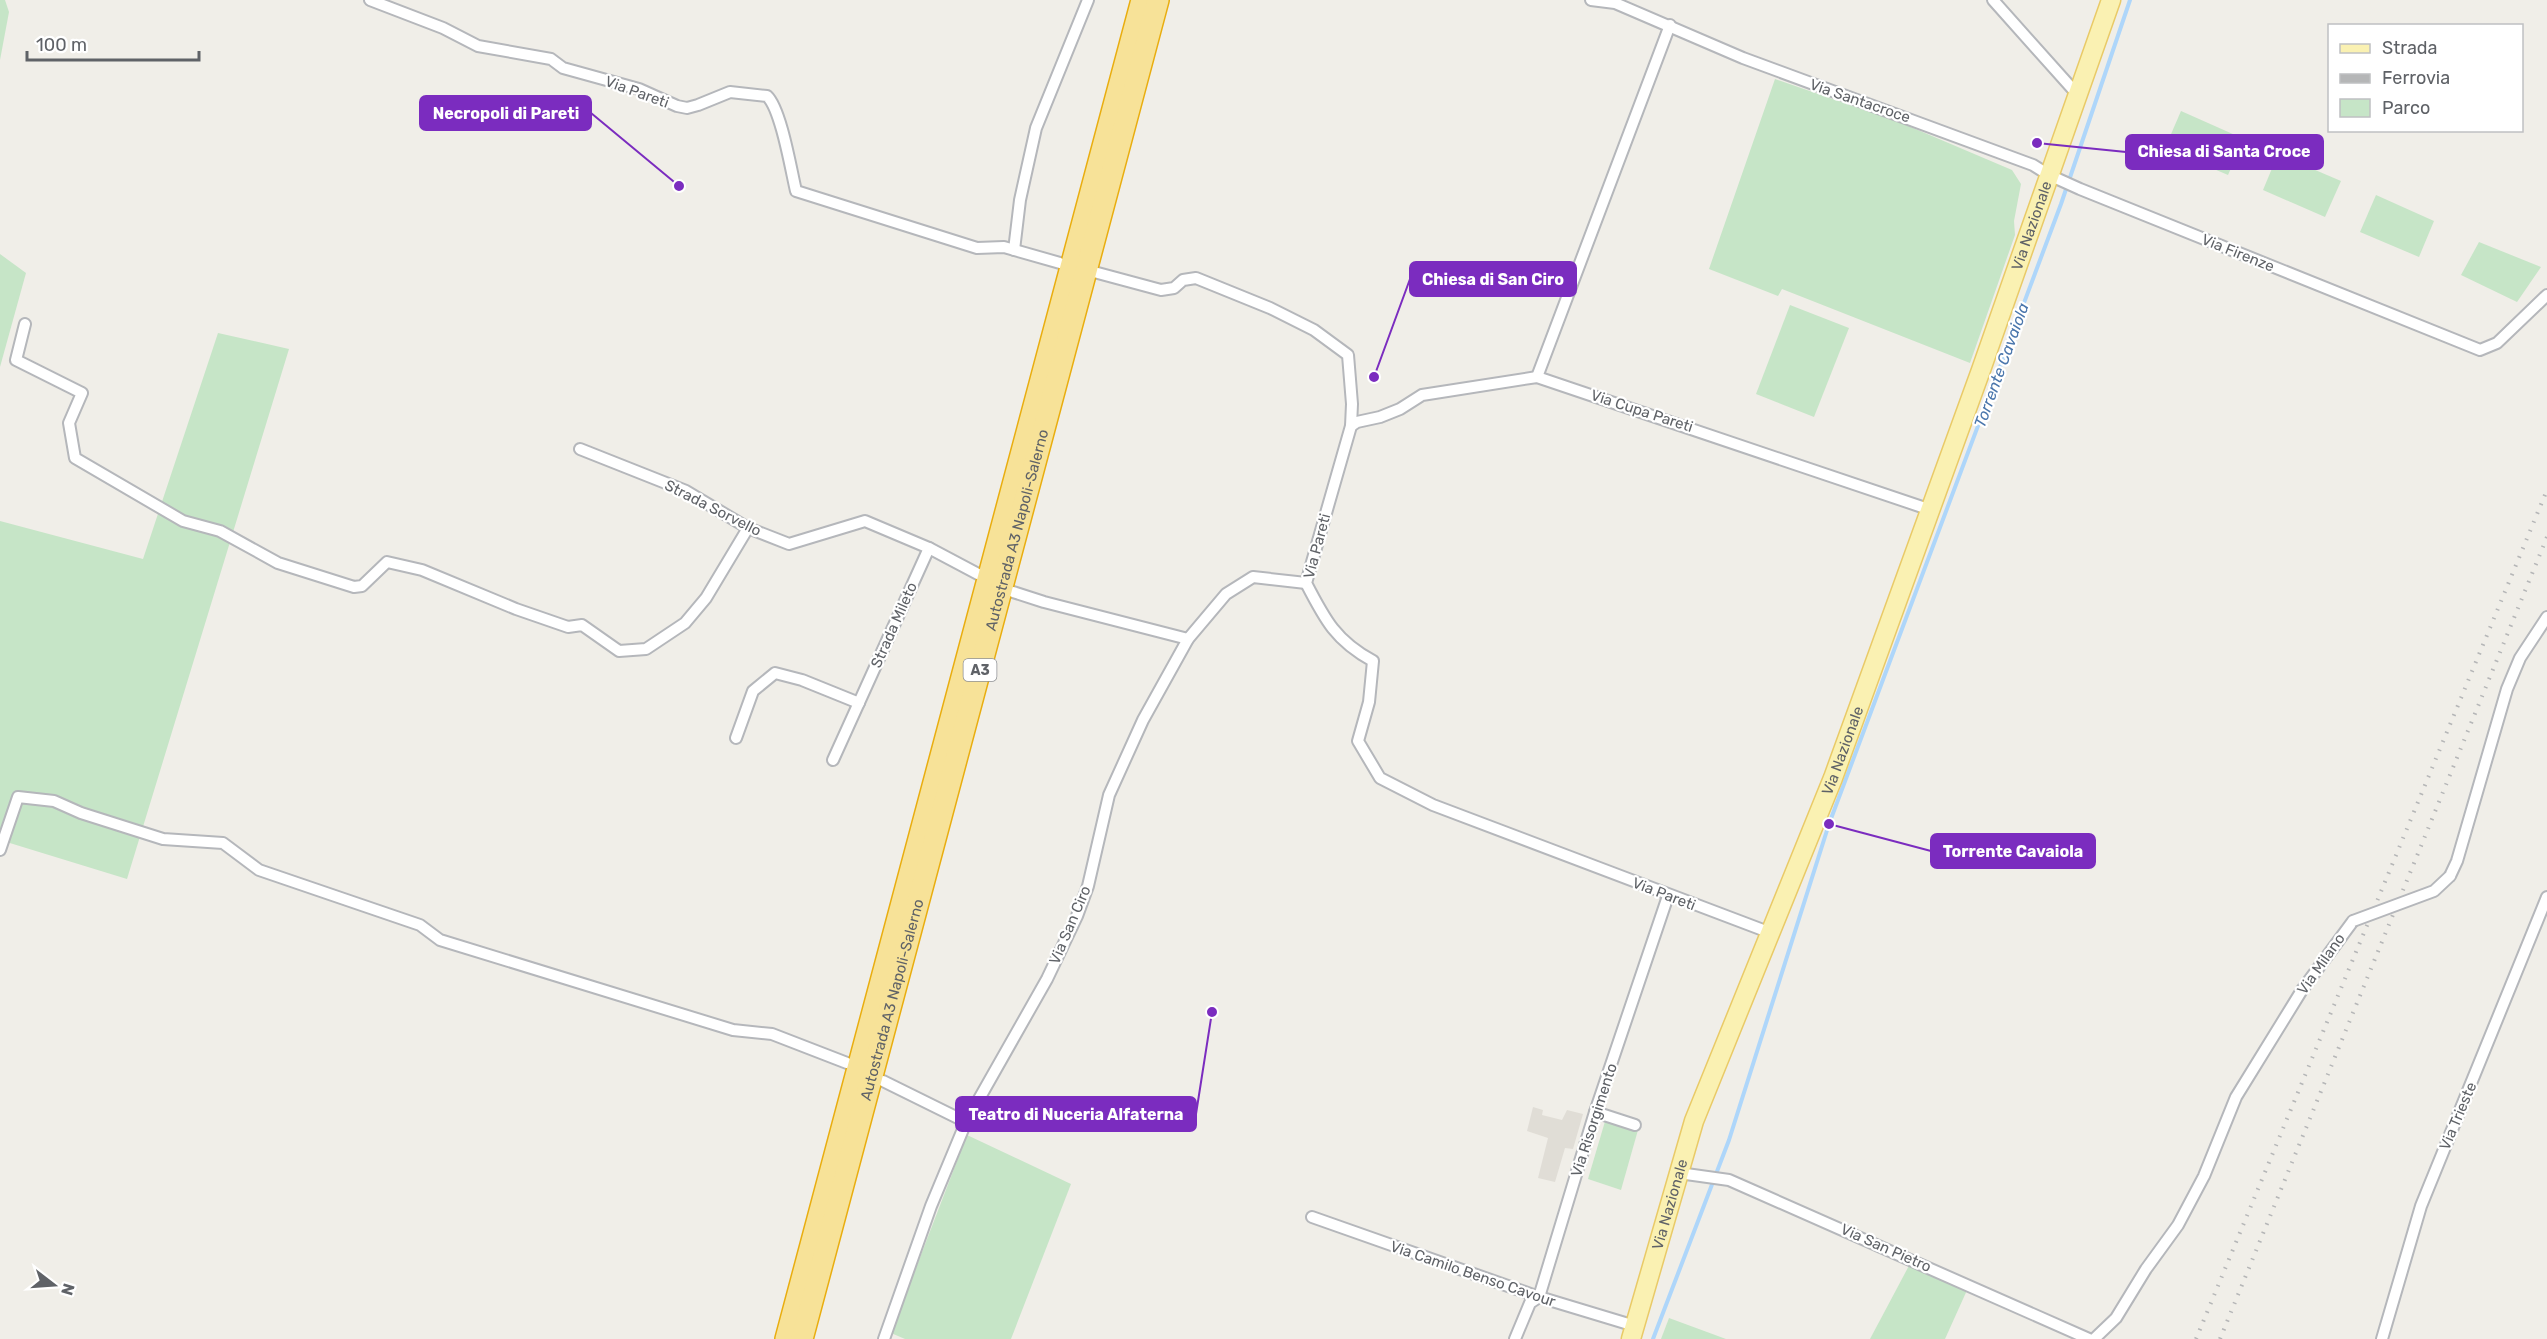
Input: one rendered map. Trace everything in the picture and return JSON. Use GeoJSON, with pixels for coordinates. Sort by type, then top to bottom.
{"type":"FeatureCollection","features":[{"type":"Feature","properties":{"kind":"highway","name":"Autostrada A3 Napoli-Salerno"},"geometry":{"type":"LineString","coordinates":[[786,1339],[1142,0]]}},
{"type":"Feature","properties":{"kind":"highway","name":"Autostrada A3 Napoli-Salerno"},"geometry":{"type":"LineString","coordinates":[[802,1339],[1158,0]]}},
{"type":"Feature","properties":{"kind":"main road","name":"Via Nazionale"},"geometry":{"type":"LineString","coordinates":[[1633,1332],[1687,1174],[1694,1121],[1833,778],[2053,172],[2077,94],[2111,0]]}},
{"type":"Feature","properties":{"kind":"street","name":"Via Pareti"},"geometry":{"type":"LineString","coordinates":[[370,0],[443,28],[478,46],[551,59],[563,68],[639,89],[677,106],[687,108],[730,92],[767,96],[778,117],[796,191],[977,248],[1004,247],[1060,263]]}},
{"type":"Feature","properties":{"kind":"street"},"geometry":{"type":"LineString","coordinates":[[1014,250],[1020,200],[1036,128],[1088,0]]}},
{"type":"Feature","properties":{"kind":"street","name":"Via Santacroce"},"geometry":{"type":"LineString","coordinates":[[1591,0],[1615,3],[1743,58],[2053,172]]}},
{"type":"Feature","properties":{"kind":"street"},"geometry":{"type":"LineString","coordinates":[[1993,0],[2077,94]]}},
{"type":"Feature","properties":{"kind":"street"},"geometry":{"type":"LineString","coordinates":[[1537,377],[1670,25]]}},
{"type":"Feature","properties":{"kind":"street","name":"Via Firenze"},"geometry":{"type":"LineString","coordinates":[[2053,172],[2080,189],[2480,350],[2489,349],[2510,332],[2547,294]]}},
{"type":"Feature","properties":{"kind":"street","name":"Via Pareti"},"geometry":{"type":"LineString","coordinates":[[1094,272],[1161,290],[1174,288],[1183,280],[1196,278],[1270,308],[1314,330],[1348,355],[1352,404],[1351,426],[1306,583],[1326,622],[1352,650],[1373,661],[1369,702],[1358,741],[1380,778],[1433,805],[1668,896],[1771,933]]}},
{"type":"Feature","properties":{"kind":"street"},"geometry":{"type":"LineString","coordinates":[[25,324],[16,360],[82,393],[69,423],[75,458],[183,521],[220,531],[278,563],[354,587],[362,586],[387,562],[422,570],[516,609],[568,627],[582,625],[619,651],[646,649],[685,623],[706,598],[748,528]]}},
{"type":"Feature","properties":{"kind":"street","name":"Via Cupa Pareti"},"geometry":{"type":"LineString","coordinates":[[1351,426],[1357,422],[1380,417],[1400,409],[1422,395],[1537,377],[1930,510]]}},
{"type":"Feature","properties":{"kind":"street","name":"Strada Sorvello"},"geometry":{"type":"LineString","coordinates":[[580,449],[686,491],[748,528],[789,544],[866,520],[930,548],[978,574]]}},
{"type":"Feature","properties":{"kind":"street","name":"Strada Mileto"},"geometry":{"type":"LineString","coordinates":[[833,760],[930,548]]}},
{"type":"Feature","properties":{"kind":"street","name":"Via San Ciro"},"geometry":{"type":"LineString","coordinates":[[884,1339],[931,1206],[966,1122],[1047,979],[1077,916],[1088,886],[1109,795],[1143,720],[1188,639],[1226,594],[1253,577],[1306,583]]}},
{"type":"Feature","properties":{"kind":"street"},"geometry":{"type":"LineString","coordinates":[[1014,592],[1044,602],[1188,639]]}},
{"type":"Feature","properties":{"kind":"street","name":"Via Milano"},"geometry":{"type":"LineString","coordinates":[[2094,1339],[2116,1318],[2146,1269],[2188,1209],[2236,1097],[2302,990],[2353,921],[2434,891],[2450,876],[2460,851],[2507,689],[2520,658],[2547,618]]}},
{"type":"Feature","properties":{"kind":"street"},"geometry":{"type":"LineString","coordinates":[[736,738],[753,691],[775,674],[802,680],[859,703]]}},
{"type":"Feature","properties":{"kind":"street"},"geometry":{"type":"LineString","coordinates":[[0,850],[18,796],[54,801],[81,813],[163,839],[224,843],[259,870],[420,925],[440,940],[733,1030],[772,1034],[847,1064]]}},
{"type":"Feature","properties":{"kind":"street","name":"Via Risorgimento"},"geometry":{"type":"LineString","coordinates":[[1515,1339],[1530,1303],[1539,1297],[1595,1112],[1668,896]]}},
{"type":"Feature","properties":{"kind":"street","name":"Via Trieste"},"geometry":{"type":"LineString","coordinates":[[2382,1339],[2421,1206],[2547,897]]}},
{"type":"Feature","properties":{"kind":"street"},"geometry":{"type":"LineString","coordinates":[[883,1081],[966,1122]]}},
{"type":"Feature","properties":{"kind":"street"},"geometry":{"type":"LineString","coordinates":[[1595,1112],[1635,1125]]}},
{"type":"Feature","properties":{"kind":"street","name":"Via San Pietro"},"geometry":{"type":"LineString","coordinates":[[1687,1174],[1729,1180],[2090,1339]]}},
{"type":"Feature","properties":{"kind":"street","name":"Via Camilo Benso Cavour"},"geometry":{"type":"LineString","coordinates":[[1312,1217],[1633,1332]]}},
{"type":"Feature","properties":{"kind":"shaded area"},"geometry":{"type":"Polygon","coordinates":[[[1533,1107],[1543,1110],[1542,1115],[1562,1120],[1567,1110],[1583,1114],[1573,1149],[1565,1148],[1555,1182],[1538,1178],[1548,1138],[1527,1131],[1533,1107]]]}},
{"type":"Feature","properties":{"kind":"green space"},"geometry":{"type":"Polygon","coordinates":[[[0,0],[5,0],[9,12],[0,60],[0,0]]]}},
{"type":"Feature","properties":{"kind":"green space"},"geometry":{"type":"Polygon","coordinates":[[[1775,79],[1899,122],[2012,170],[2021,184],[2014,221],[2015,235],[1970,363],[1782,289],[1778,296],[1709,269],[1775,79]]]}},
{"type":"Feature","properties":{"kind":"green space"},"geometry":{"type":"Polygon","coordinates":[[[2181,111],[2244,139],[2228,175],[2165,148],[2181,111]]]}},
{"type":"Feature","properties":{"kind":"green space"},"geometry":{"type":"Polygon","coordinates":[[[2278,154],[2341,181],[2325,217],[2263,190],[2278,154]]]}},
{"type":"Feature","properties":{"kind":"green space"},"geometry":{"type":"Polygon","coordinates":[[[2376,195],[2434,221],[2419,257],[2360,232],[2376,195]]]}},
{"type":"Feature","properties":{"kind":"green space"},"geometry":{"type":"Polygon","coordinates":[[[2479,242],[2541,267],[2517,302],[2461,275],[2479,242]]]}},
{"type":"Feature","properties":{"kind":"green space"},"geometry":{"type":"Polygon","coordinates":[[[0,254],[26,273],[0,367],[0,254]]]}},
{"type":"Feature","properties":{"kind":"green space"},"geometry":{"type":"Polygon","coordinates":[[[1790,305],[1849,328],[1814,417],[1756,394],[1790,305]]]}},
{"type":"Feature","properties":{"kind":"green space"},"geometry":{"type":"Polygon","coordinates":[[[218,333],[289,349],[127,879],[0,840],[0,521],[143,559],[218,333]]]}},
{"type":"Feature","properties":{"kind":"green space"},"geometry":{"type":"Polygon","coordinates":[[[1606,1118],[1638,1130],[1621,1190],[1588,1179],[1606,1118]]]}},
{"type":"Feature","properties":{"kind":"green space"},"geometry":{"type":"Polygon","coordinates":[[[967,1135],[1071,1184],[1011,1339],[905,1339],[891,1333],[967,1135]]]}},
{"type":"Feature","properties":{"kind":"green space"},"geometry":{"type":"Polygon","coordinates":[[[1912,1260],[1968,1288],[1945,1339],[1870,1339],[1912,1260]]]}},
{"type":"Feature","properties":{"kind":"green space"},"geometry":{"type":"Polygon","coordinates":[[[1669,1318],[1726,1339],[1661,1339],[1669,1318]]]}},
{"type":"Feature","properties":{"kind":"waterway","name":"Torrente Cavaiola"},"geometry":{"type":"LineString","coordinates":[[1653,1339],[1729,1140],[1829,824],[2061,204],[2130,0]]}},
{"type":"Feature","properties":{"kind":"railway"},"geometry":{"type":"LineString","coordinates":[[2196,1339],[2547,490]]}},
{"type":"Feature","properties":{"kind":"railway"},"geometry":{"type":"LineString","coordinates":[[2220,1339],[2547,537]]}},
{"type":"Feature","properties":{"kind":"place","name":"Chiesa di Santa Croce"},"geometry":{"type":"Point","coordinates":[2037,143]}},
{"type":"Feature","properties":{"kind":"place","name":"Necropoli di Pareti"},"geometry":{"type":"Point","coordinates":[679,186]}},
{"type":"Feature","properties":{"kind":"place","name":"Chiesa di San Ciro"},"geometry":{"type":"Point","coordinates":[1374,377]}},
{"type":"Feature","properties":{"kind":"place","name":"Torrente Cavaiola"},"geometry":{"type":"Point","coordinates":[1829,824]}},
{"type":"Feature","properties":{"kind":"place","name":"Teatro di Nuceria Alfaterna"},"geometry":{"type":"Point","coordinates":[1212,1012]}}]}
